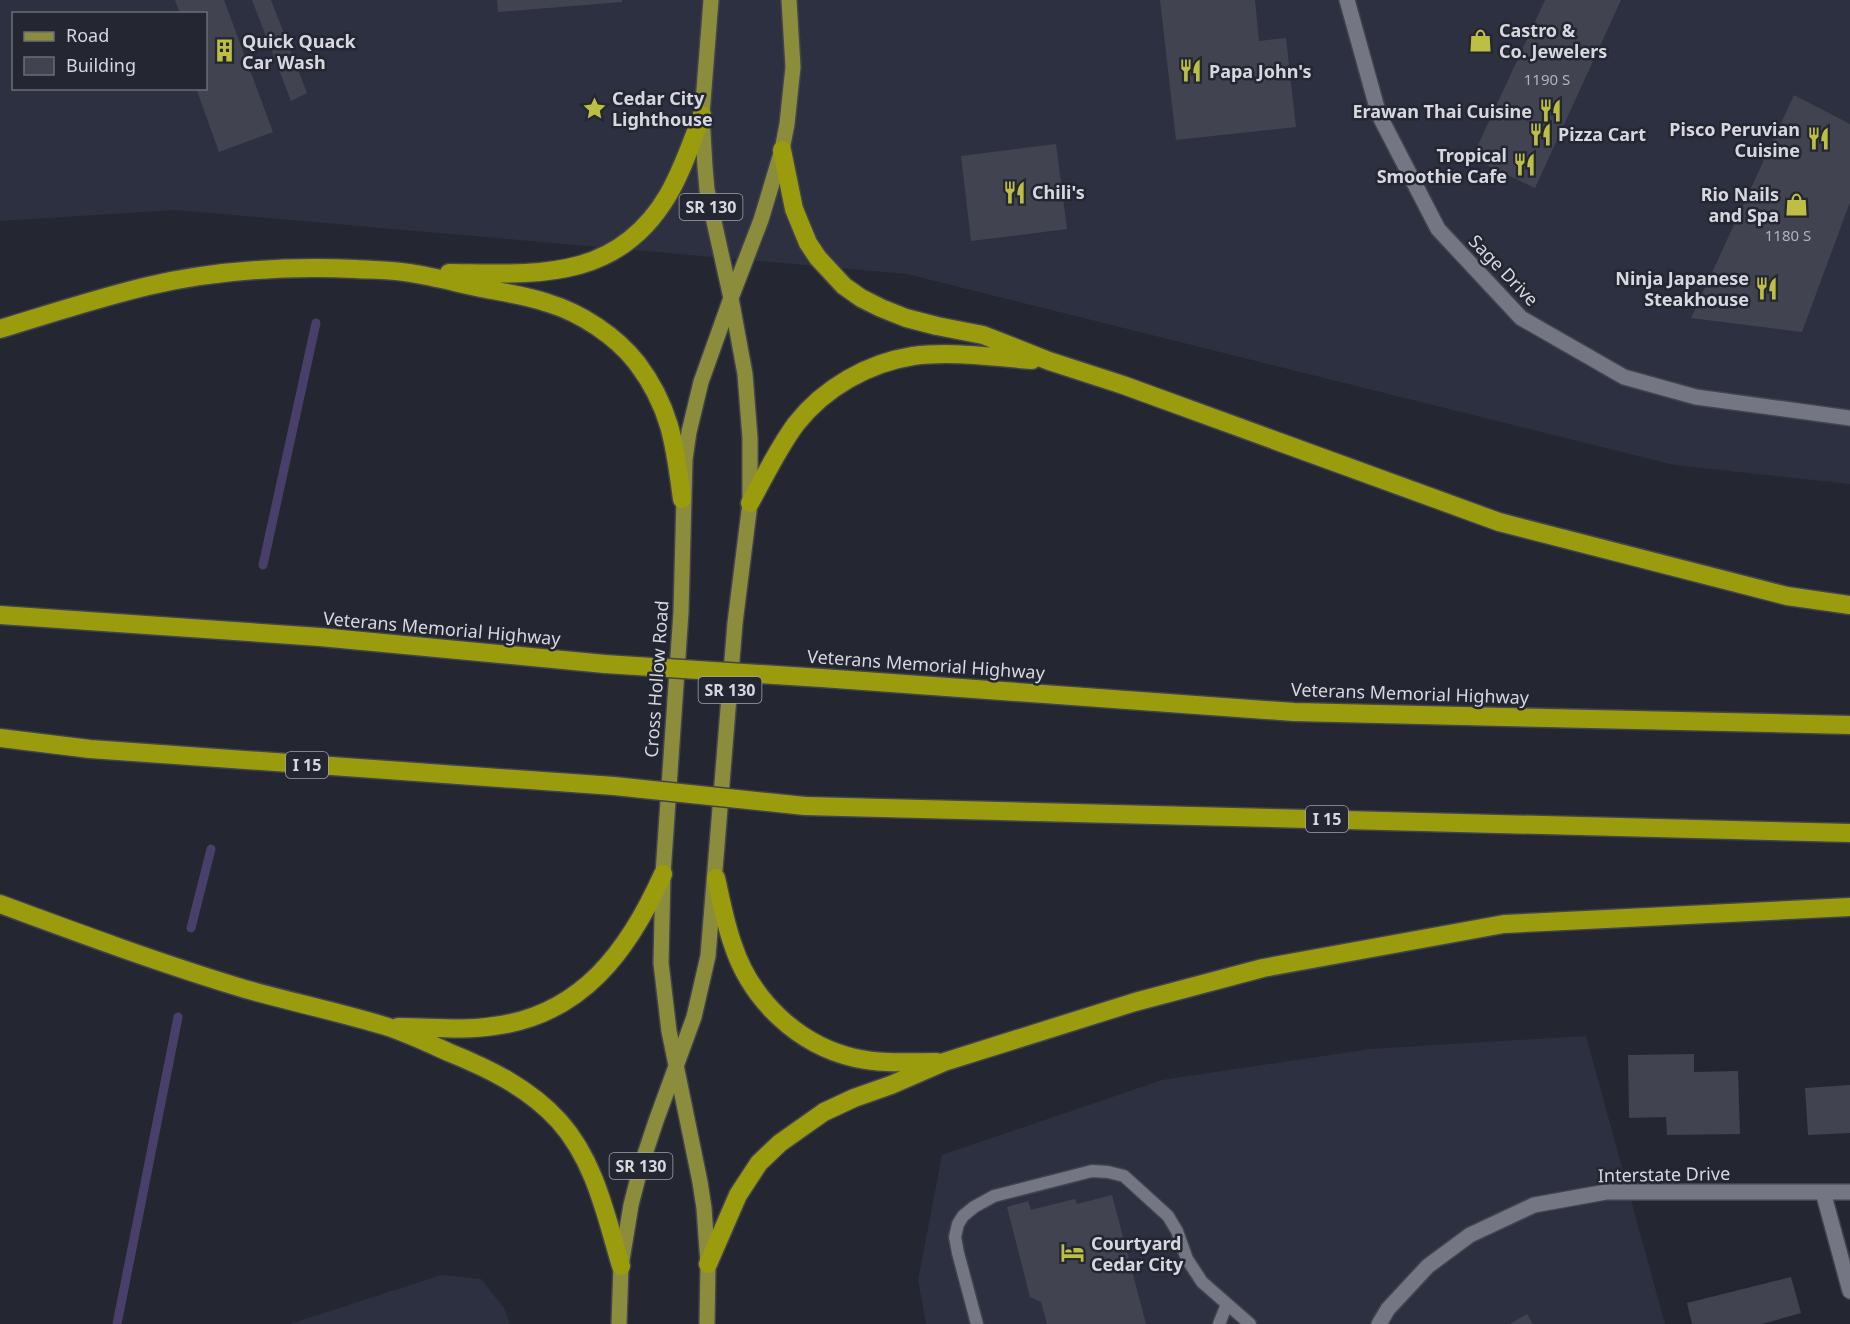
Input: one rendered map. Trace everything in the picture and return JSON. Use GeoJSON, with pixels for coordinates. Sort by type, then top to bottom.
{"type":"FeatureCollection","features":[{"type":"Feature","properties":{"kind":"highway"},"geometry":{"type":"LineString","coordinates":[[0,329],[149,286],[232,272],[305,268],[410,273],[547,272],[585,264],[622,247],[648,222],[668,196],[702,116]]}},
{"type":"Feature","properties":{"kind":"highway"},"geometry":{"type":"LineString","coordinates":[[782,150],[788,183],[800,225],[818,258],[844,286],[861,298],[906,318],[983,335],[1049,361],[1123,385],[1499,522],[1787,596],[1850,605]]}},
{"type":"Feature","properties":{"kind":"highway"},"geometry":{"type":"LineString","coordinates":[[410,273],[549,303],[591,323],[608,335],[636,362],[658,396],[672,433],[682,499]]}},
{"type":"Feature","properties":{"kind":"highway"},"geometry":{"type":"LineString","coordinates":[[750,503],[787,436],[798,421],[834,388],[865,371],[897,359],[934,355],[1049,361]]}},
{"type":"Feature","properties":{"kind":"highway","name":"Veterans Memorial Highway"},"geometry":{"type":"LineString","coordinates":[[0,615],[320,638],[605,664],[1294,712],[1850,725]]}},
{"type":"Feature","properties":{"kind":"highway","name":"I 15"},"geometry":{"type":"LineString","coordinates":[[0,738],[90,749],[614,786],[805,806],[1850,833]]}},
{"type":"Feature","properties":{"kind":"highway"},"geometry":{"type":"LineString","coordinates":[[387,1027],[492,1027],[523,1021],[554,1008],[584,989],[604,970],[633,932],[663,874]]}},
{"type":"Feature","properties":{"kind":"highway"},"geometry":{"type":"LineString","coordinates":[[716,878],[733,945],[746,976],[770,1009],[783,1022],[823,1047],[856,1058],[944,1062]]}},
{"type":"Feature","properties":{"kind":"highway"},"geometry":{"type":"LineString","coordinates":[[0,904],[106,943],[244,988],[387,1027],[498,1074],[532,1095],[560,1122],[580,1150],[593,1177],[621,1266]]}},
{"type":"Feature","properties":{"kind":"highway"},"geometry":{"type":"LineString","coordinates":[[708,1264],[738,1195],[759,1163],[810,1120],[839,1105],[944,1062],[1144,999],[1263,968],[1504,924],[1850,907]]}},
{"type":"Feature","properties":{"kind":"main road","name":"SR 130"},"geometry":{"type":"LineString","coordinates":[[621,1266],[641,1166],[694,1017],[708,956],[735,623],[750,503],[751,462],[747,393],[731,298],[707,189],[702,116],[711,0]]}},
{"type":"Feature","properties":{"kind":"main road","name":"Cross Hollow Road"},"geometry":{"type":"LineString","coordinates":[[706,1324],[708,1264],[704,1208],[676,1069],[661,969],[663,874],[681,612],[682,499],[686,446],[696,400],[708,360],[761,220],[782,150],[787,124],[792,67],[789,0]]}},
{"type":"Feature","properties":{"kind":"main road","name":"Sage Drive"},"geometry":{"type":"LineString","coordinates":[[1347,0],[1379,115],[1438,229],[1521,318],[1624,377],[1696,397],[1850,418]]}},
{"type":"Feature","properties":{"kind":"main road","name":"Interstate Drive"},"geometry":{"type":"LineString","coordinates":[[1379,1324],[1388,1309],[1428,1266],[1470,1235],[1534,1205],[1606,1192],[1850,1192]]}},
{"type":"Feature","properties":{"kind":"main road"},"geometry":{"type":"LineString","coordinates":[[1823,1192],[1850,1291]]}},
{"type":"Feature","properties":{"kind":"main road"},"geometry":{"type":"LineString","coordinates":[[619,1324],[621,1266]]}},
{"type":"Feature","properties":{"kind":"lane"},"geometry":{"type":"LineString","coordinates":[[977,1324],[955,1238],[958,1224],[963,1216],[979,1203],[994,1196],[1092,1171],[1124,1176],[1168,1216],[1177,1231],[1193,1271],[1202,1282],[1250,1324]]}},
{"type":"Feature","properties":{"kind":"lane"},"geometry":{"type":"LineString","coordinates":[[1219,1324],[1227,1304]]}},
{"type":"Feature","properties":{"kind":"shaded area"},"geometry":{"type":"Polygon","coordinates":[[[0,0],[1850,0],[1850,484],[1674,465],[907,274],[176,210],[0,221],[0,0]]]}},
{"type":"Feature","properties":{"kind":"shaded area"},"geometry":{"type":"Polygon","coordinates":[[[1586,1036],[1665,1324],[926,1324],[918,1280],[942,1155],[1162,1080],[1370,1049],[1586,1036]]]}},
{"type":"Feature","properties":{"kind":"shaded area"},"geometry":{"type":"Polygon","coordinates":[[[441,1275],[481,1279],[504,1308],[510,1324],[290,1324],[441,1275]]]}},
{"type":"Feature","properties":{"kind":"building","name":"Quick Quack Car Wash"},"geometry":{"type":"Polygon","coordinates":[[[175,0],[224,0],[273,132],[219,152],[197,90],[207,90],[207,12],[179,12],[175,0]]]}},
{"type":"Feature","properties":{"kind":"building"},"geometry":{"type":"Polygon","coordinates":[[[252,0],[271,0],[307,93],[291,101],[252,0]]]}},
{"type":"Feature","properties":{"kind":"building"},"geometry":{"type":"Polygon","coordinates":[[[497,0],[622,0],[622,2],[498,12],[497,0]]]}},
{"type":"Feature","properties":{"kind":"building"},"geometry":{"type":"Polygon","coordinates":[[[1160,0],[1255,0],[1259,41],[1286,38],[1296,127],[1176,140],[1160,0]]]}},
{"type":"Feature","properties":{"kind":"building"},"geometry":{"type":"Polygon","coordinates":[[[1545,0],[1621,0],[1535,188],[1472,158],[1545,0]]]}},
{"type":"Feature","properties":{"kind":"building"},"geometry":{"type":"Polygon","coordinates":[[[1794,95],[1850,124],[1850,202],[1802,332],[1691,318],[1794,95]]]}},
{"type":"Feature","properties":{"kind":"building","name":"Chili's"},"geometry":{"type":"Polygon","coordinates":[[[1056,144],[1067,229],[971,241],[961,156],[1056,144]]]}},
{"type":"Feature","properties":{"kind":"building"},"geometry":{"type":"Polygon","coordinates":[[[1694,1054],[1694,1072],[1738,1071],[1740,1134],[1667,1135],[1666,1117],[1629,1118],[1628,1055],[1694,1054]]]}},
{"type":"Feature","properties":{"kind":"building"},"geometry":{"type":"Polygon","coordinates":[[[1850,1085],[1850,1133],[1808,1135],[1805,1088],[1850,1085]]]}},
{"type":"Feature","properties":{"kind":"building","name":"Courtyard Cedar City"},"geometry":{"type":"Polygon","coordinates":[[[1112,1195],[1146,1324],[1047,1324],[1041,1302],[1030,1297],[1007,1207],[1028,1201],[1031,1210],[1075,1199],[1077,1204],[1112,1195]]]}},
{"type":"Feature","properties":{"kind":"building"},"geometry":{"type":"Polygon","coordinates":[[[1791,1277],[1801,1313],[1762,1324],[1692,1324],[1687,1303],[1791,1277]]]}},
{"type":"Feature","properties":{"kind":"building"},"geometry":{"type":"Polygon","coordinates":[[[1527,1314],[1533,1324],[1510,1324],[1527,1314]]]}},
{"type":"Feature","properties":{"kind":"waterway"},"geometry":{"type":"LineString","coordinates":[[263,565],[316,323]]}},
{"type":"Feature","properties":{"kind":"waterway"},"geometry":{"type":"LineString","coordinates":[[191,928],[211,849]]}},
{"type":"Feature","properties":{"kind":"waterway"},"geometry":{"type":"LineString","coordinates":[[117,1324],[178,1017]]}},
{"type":"Feature","properties":{"kind":"place","name":"Castro & Co. Jewelers"},"geometry":{"type":"Point","coordinates":[1481,40]}},
{"type":"Feature","properties":{"kind":"place","name":"Quick Quack Car Wash"},"geometry":{"type":"Point","coordinates":[224,51]}},
{"type":"Feature","properties":{"kind":"place","name":"Papa John's"},"geometry":{"type":"Point","coordinates":[1191,71]}},
{"type":"Feature","properties":{"kind":"place","name":"Cedar City Lighthouse"},"geometry":{"type":"Point","coordinates":[594,108]}},
{"type":"Feature","properties":{"kind":"place","name":"Erawan Thai Cuisine"},"geometry":{"type":"Point","coordinates":[1550,111]}},
{"type":"Feature","properties":{"kind":"place","name":"Pizza Cart"},"geometry":{"type":"Point","coordinates":[1540,134]}},
{"type":"Feature","properties":{"kind":"place","name":"Pisco Peruvian Cuisine"},"geometry":{"type":"Point","coordinates":[1818,139]}},
{"type":"Feature","properties":{"kind":"place","name":"Tropical Smoothie Cafe"},"geometry":{"type":"Point","coordinates":[1525,165]}},
{"type":"Feature","properties":{"kind":"place","name":"Chili's"},"geometry":{"type":"Point","coordinates":[1014,192]}},
{"type":"Feature","properties":{"kind":"place","name":"Rio Nails and Spa"},"geometry":{"type":"Point","coordinates":[1797,204]}},
{"type":"Feature","properties":{"kind":"place","name":"Ninja Japanese Steakhouse"},"geometry":{"type":"Point","coordinates":[1767,288]}},
{"type":"Feature","properties":{"kind":"place","name":"Courtyard Cedar City"},"geometry":{"type":"Point","coordinates":[1073,1253]}}]}
